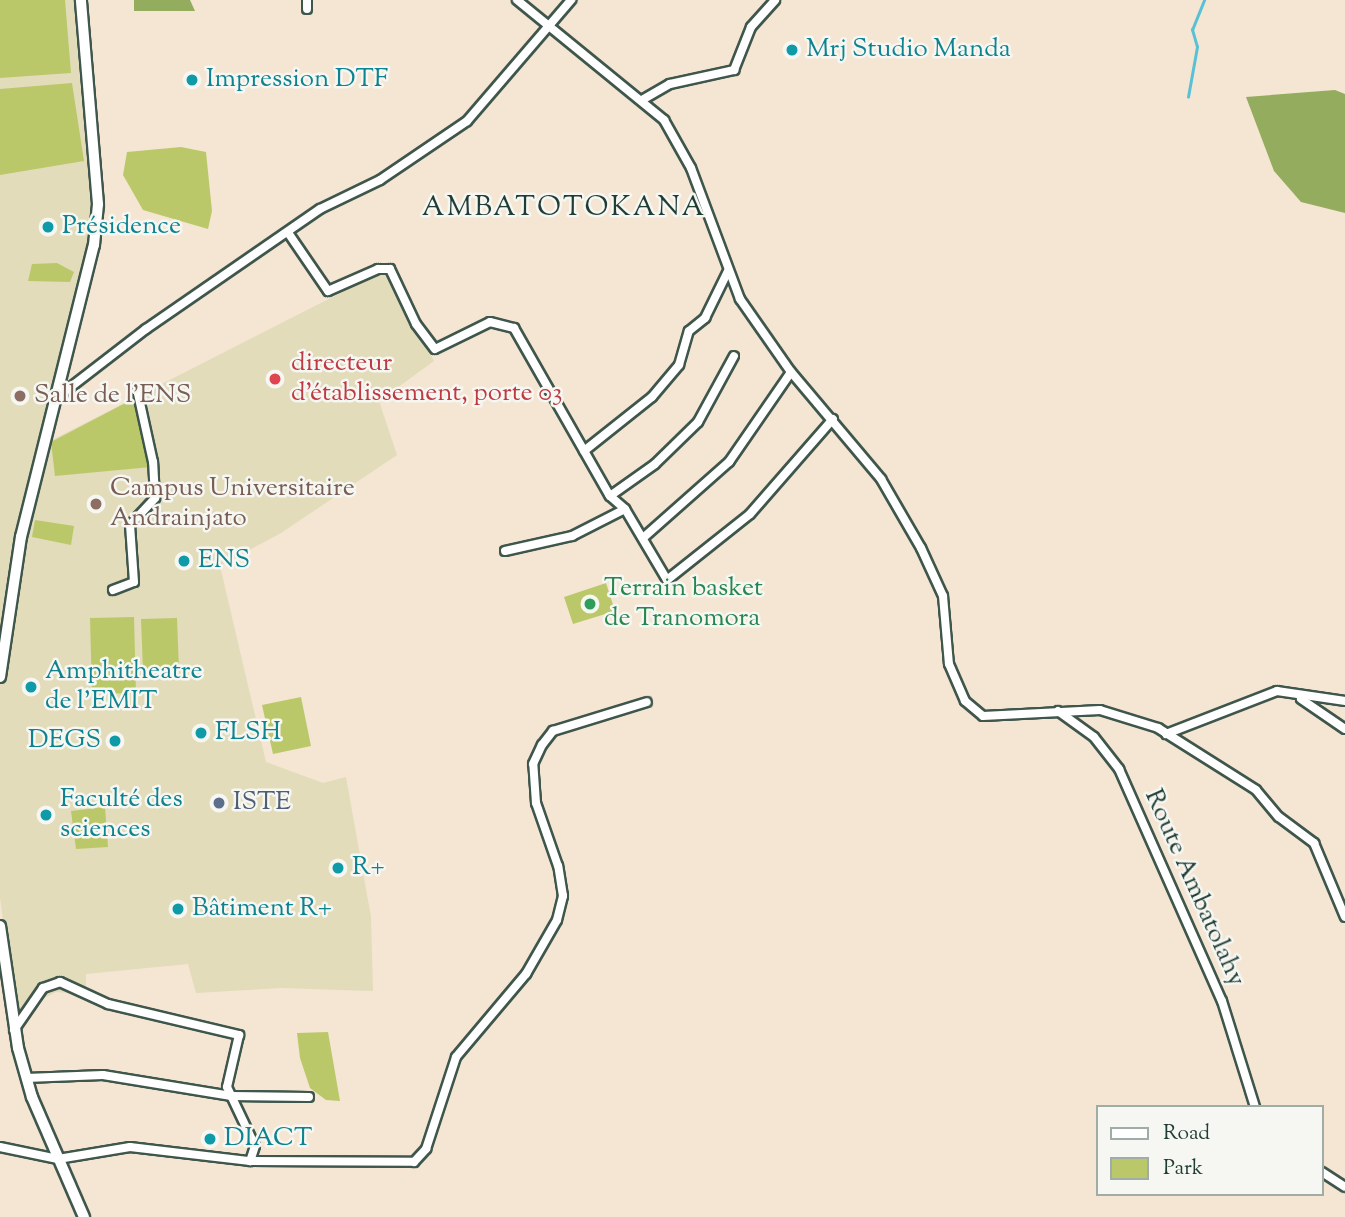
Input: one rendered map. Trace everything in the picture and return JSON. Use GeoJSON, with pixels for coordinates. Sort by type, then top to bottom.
{"type":"FeatureCollection","features":[{"type":"Feature","properties":{"kind":"street"},"geometry":{"type":"LineString","coordinates":[[0,677],[21,537],[94,245],[98,204],[81,0]]}},
{"type":"Feature","properties":{"kind":"street"},"geometry":{"type":"LineString","coordinates":[[517,0],[642,100],[664,120],[682,148],[740,299],[791,372],[881,479],[921,548],[943,596],[949,664],[965,701],[983,716],[1101,710],[1166,733],[1256,790],[1279,817],[1314,843],[1345,917]]}},
{"type":"Feature","properties":{"kind":"street"},"geometry":{"type":"LineString","coordinates":[[54,400],[146,329],[289,234],[320,209],[380,180],[467,121],[550,27],[570,0]]}},
{"type":"Feature","properties":{"kind":"street"},"geometry":{"type":"LineString","coordinates":[[642,100],[670,84],[734,70],[751,27],[775,0]]}},
{"type":"Feature","properties":{"kind":"street"},"geometry":{"type":"LineString","coordinates":[[289,234],[328,290],[378,269],[390,269],[416,324],[435,349],[490,323],[514,328],[610,496],[625,509],[667,580],[750,514],[833,419]]}},
{"type":"Feature","properties":{"kind":"street"},"geometry":{"type":"LineString","coordinates":[[584,451],[652,397],[679,365],[689,331],[705,318],[728,271]]}},
{"type":"Feature","properties":{"kind":"street"},"geometry":{"type":"LineString","coordinates":[[610,496],[655,464],[698,422],[734,356]]}},
{"type":"Feature","properties":{"kind":"street"},"geometry":{"type":"LineString","coordinates":[[643,538],[729,462],[791,372]]}},
{"type":"Feature","properties":{"kind":"street"},"geometry":{"type":"LineString","coordinates":[[113,590],[134,582],[130,525],[155,498],[152,450],[137,389]]}},
{"type":"Feature","properties":{"kind":"street"},"geometry":{"type":"LineString","coordinates":[[505,551],[572,536],[625,509]]}},
{"type":"Feature","properties":{"kind":"street"},"geometry":{"type":"LineString","coordinates":[[1166,733],[1277,691],[1299,697],[1345,701]]}},
{"type":"Feature","properties":{"kind":"street"},"geometry":{"type":"LineString","coordinates":[[1299,697],[1345,729]]}},
{"type":"Feature","properties":{"kind":"street"},"geometry":{"type":"LineString","coordinates":[[0,1147],[58,1159],[130,1147],[250,1161],[414,1162],[426,1149],[456,1057],[526,974],[557,920],[563,896],[558,866],[536,803],[533,764],[542,745],[554,731],[647,702]]}},
{"type":"Feature","properties":{"kind":"street","name":"Route Ambatolahy"},"geometry":{"type":"LineString","coordinates":[[1058,711],[1094,737],[1119,769],[1222,1001],[1254,1105]]}},
{"type":"Feature","properties":{"kind":"street"},"geometry":{"type":"LineString","coordinates":[[0,926],[14,1030],[26,1078],[84,1217]]}},
{"type":"Feature","properties":{"kind":"street"},"geometry":{"type":"LineString","coordinates":[[14,1030],[43,988],[60,982],[108,1004],[239,1035],[229,1064],[227,1087],[254,1146],[250,1161]]}},
{"type":"Feature","properties":{"kind":"street"},"geometry":{"type":"LineString","coordinates":[[26,1078],[103,1075],[231,1096],[309,1097]]}},
{"type":"Feature","properties":{"kind":"street"},"geometry":{"type":"LineString","coordinates":[[1324,1173],[1345,1186]]}},
{"type":"Feature","properties":{"kind":"shaded area","name":"Campus Universitaire Andrainjato"},"geometry":{"type":"Polygon","coordinates":[[[0,0],[74,0],[96,207],[92,247],[48,442],[372,277],[389,274],[434,361],[379,401],[397,455],[281,533],[220,566],[266,762],[323,783],[346,777],[371,917],[373,991],[281,988],[196,993],[188,964],[86,974],[86,994],[56,992],[34,1003],[24,1017],[16,1016],[0,898],[0,0]]]}},
{"type":"Feature","properties":{"kind":"green space"},"geometry":{"type":"Polygon","coordinates":[[[0,0],[65,0],[71,73],[0,78],[0,0]]]}},
{"type":"Feature","properties":{"kind":"green space"},"geometry":{"type":"Polygon","coordinates":[[[134,0],[190,0],[195,11],[134,11],[134,0]]]}},
{"type":"Feature","properties":{"kind":"green space"},"geometry":{"type":"Polygon","coordinates":[[[72,83],[84,161],[0,175],[0,89],[72,83]]]}},
{"type":"Feature","properties":{"kind":"green space"},"geometry":{"type":"Polygon","coordinates":[[[1335,90],[1345,94],[1345,213],[1301,202],[1274,171],[1246,97],[1335,90]]]}},
{"type":"Feature","properties":{"kind":"green space"},"geometry":{"type":"Polygon","coordinates":[[[181,147],[206,152],[212,211],[208,229],[143,210],[123,175],[127,152],[181,147]]]}},
{"type":"Feature","properties":{"kind":"green space"},"geometry":{"type":"Polygon","coordinates":[[[57,263],[74,272],[70,282],[28,281],[32,264],[57,263]]]}},
{"type":"Feature","properties":{"kind":"green space"},"geometry":{"type":"Polygon","coordinates":[[[135,398],[151,467],[55,476],[51,442],[135,398]]]}},
{"type":"Feature","properties":{"kind":"green space"},"geometry":{"type":"Polygon","coordinates":[[[35,520],[74,526],[71,545],[32,537],[35,520]]]}},
{"type":"Feature","properties":{"kind":"green space","name":"Terrain basket de Tranomora"},"geometry":{"type":"Polygon","coordinates":[[[606,583],[615,611],[573,624],[564,597],[606,583]]]}},
{"type":"Feature","properties":{"kind":"green space"},"geometry":{"type":"Polygon","coordinates":[[[134,617],[136,693],[92,694],[90,618],[134,617]]]}},
{"type":"Feature","properties":{"kind":"green space"},"geometry":{"type":"Polygon","coordinates":[[[177,618],[179,670],[143,671],[141,619],[177,618]]]}},
{"type":"Feature","properties":{"kind":"green space"},"geometry":{"type":"Polygon","coordinates":[[[301,697],[311,746],[273,754],[262,705],[301,697]]]}},
{"type":"Feature","properties":{"kind":"green space"},"geometry":{"type":"Polygon","coordinates":[[[105,807],[108,847],[76,849],[71,811],[105,807]]]}},
{"type":"Feature","properties":{"kind":"green space"},"geometry":{"type":"Polygon","coordinates":[[[328,1032],[340,1101],[326,1100],[310,1088],[300,1058],[297,1033],[328,1032]]]}},
{"type":"Feature","properties":{"kind":"waterway"},"geometry":{"type":"LineString","coordinates":[[1188,97],[1197,47],[1192,30],[1204,0]]}},
{"type":"Feature","properties":{"kind":"place","name":"Mrj Studio Manda"},"geometry":{"type":"Point","coordinates":[792,50]}},
{"type":"Feature","properties":{"kind":"place","name":"Impression DTF"},"geometry":{"type":"Point","coordinates":[192,80]}},
{"type":"Feature","properties":{"kind":"place","name":"Présidence"},"geometry":{"type":"Point","coordinates":[48,227]}},
{"type":"Feature","properties":{"kind":"place","name":"directeur d'établissement, porte 03"},"geometry":{"type":"Point","coordinates":[275,379]}},
{"type":"Feature","properties":{"kind":"place","name":"Salle de l'ENS"},"geometry":{"type":"Point","coordinates":[20,396]}},
{"type":"Feature","properties":{"kind":"place","name":"Campus Universitaire Andrainjato"},"geometry":{"type":"Point","coordinates":[96,504]}},
{"type":"Feature","properties":{"kind":"place","name":"ENS"},"geometry":{"type":"Point","coordinates":[184,561]}},
{"type":"Feature","properties":{"kind":"place","name":"Terrain basket de Tranomora"},"geometry":{"type":"Point","coordinates":[590,604]}},
{"type":"Feature","properties":{"kind":"place","name":"Amphitheatre de l'EMIT"},"geometry":{"type":"Point","coordinates":[31,687]}},
{"type":"Feature","properties":{"kind":"place","name":"FLSH"},"geometry":{"type":"Point","coordinates":[201,733]}},
{"type":"Feature","properties":{"kind":"place","name":"DEGS"},"geometry":{"type":"Point","coordinates":[115,741]}},
{"type":"Feature","properties":{"kind":"place","name":"ISTE"},"geometry":{"type":"Point","coordinates":[219,803]}},
{"type":"Feature","properties":{"kind":"place","name":"Faculté des sciences"},"geometry":{"type":"Point","coordinates":[46,815]}},
{"type":"Feature","properties":{"kind":"place","name":"R+"},"geometry":{"type":"Point","coordinates":[338,868]}},
{"type":"Feature","properties":{"kind":"place","name":"Bâtiment R+"},"geometry":{"type":"Point","coordinates":[178,909]}},
{"type":"Feature","properties":{"kind":"place","name":"DIACT"},"geometry":{"type":"Point","coordinates":[210,1139]}},
{"type":"Feature","properties":{"kind":"district","name":"AMBATOTOKANA"},"geometry":{"type":"Point","coordinates":[564,208]}}]}
